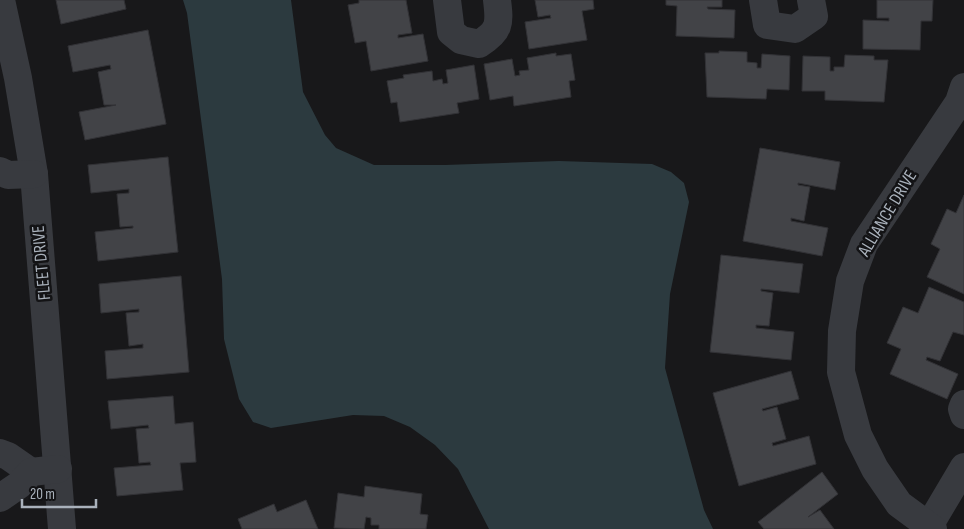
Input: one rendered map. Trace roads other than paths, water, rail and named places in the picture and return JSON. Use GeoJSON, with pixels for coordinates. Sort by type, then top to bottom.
{"type":"FeatureCollection","features":[{"type":"Feature","properties":{"kind":"street","name":"FLEET DRIVE"},"geometry":{"type":"LineString","coordinates":[[1,0],[18,78],[34,174],[62,529]]}},
{"type":"Feature","properties":{"kind":"street"},"geometry":{"type":"LineString","coordinates":[[447,0],[451,32],[461,40],[478,44],[491,36],[500,22],[497,0]]}},
{"type":"Feature","properties":{"kind":"street"},"geometry":{"type":"LineString","coordinates":[[762,0],[767,25],[795,29],[814,16],[811,0]]}},
{"type":"Feature","properties":{"kind":"street","name":"ALLIANCE DRIVE"},"geometry":{"type":"LineString","coordinates":[[931,528],[899,504],[875,469],[858,435],[841,372],[842,331],[850,281],[864,244],[959,102],[964,87]]}},
{"type":"Feature","properties":{"kind":"street"},"geometry":{"type":"LineString","coordinates":[[3,176],[34,174]]}},
{"type":"Feature","properties":{"kind":"street"},"geometry":{"type":"LineString","coordinates":[[964,404],[962,409],[964,415]]}},
{"type":"Feature","properties":{"kind":"street"},"geometry":{"type":"LineString","coordinates":[[0,453],[8,456],[31,472]]}},
{"type":"Feature","properties":{"kind":"street"},"geometry":{"type":"LineString","coordinates":[[931,528],[964,467]]}},
{"type":"Feature","properties":{"kind":"street"},"geometry":{"type":"LineString","coordinates":[[0,498],[31,472],[58,468]]}}]}
